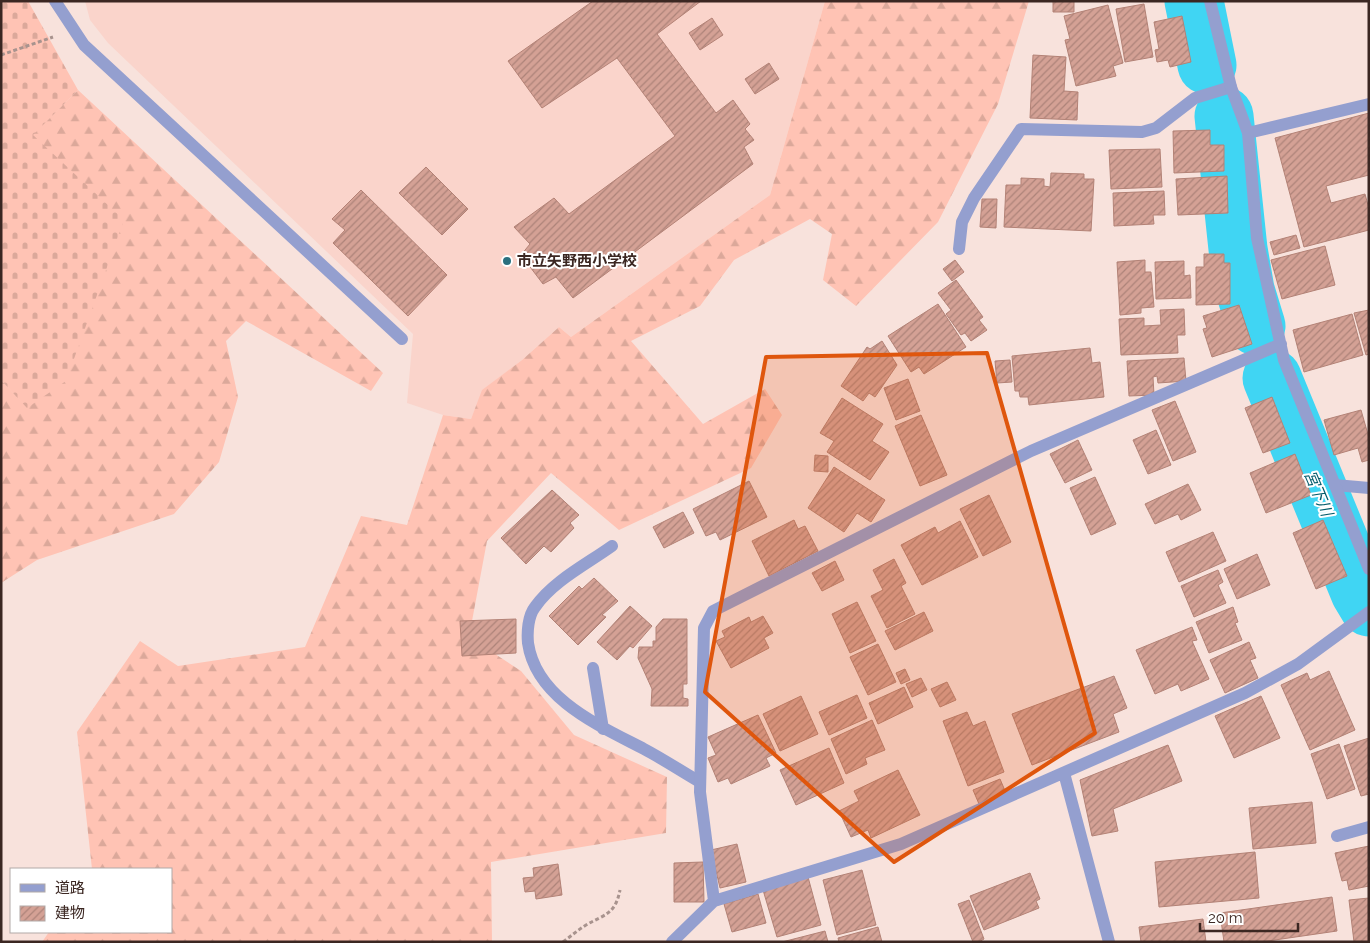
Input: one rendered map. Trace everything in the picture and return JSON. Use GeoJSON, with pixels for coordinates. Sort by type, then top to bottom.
{"type":"FeatureCollection","features":[{"type":"Feature","properties":{"kind":"street"},"geometry":{"type":"LineString","coordinates":[[55,1],[84,45],[402,339]]}},
{"type":"Feature","properties":{"kind":"street"},"geometry":{"type":"LineString","coordinates":[[1210,1],[1231,87],[1248,134],[1257,238],[1284,360],[1369,568]]}},
{"type":"Feature","properties":{"kind":"street"},"geometry":{"type":"LineString","coordinates":[[959,249],[962,222],[974,198],[1022,129],[1142,132],[1156,128],[1195,98],[1231,87]]}},
{"type":"Feature","properties":{"kind":"street"},"geometry":{"type":"LineString","coordinates":[[1248,134],[1369,104]]}},
{"type":"Feature","properties":{"kind":"street"},"geometry":{"type":"LineString","coordinates":[[714,901],[704,830],[700,782],[704,628],[713,611],[1031,451],[1281,344]]}},
{"type":"Feature","properties":{"kind":"street"},"geometry":{"type":"LineString","coordinates":[[1335,485],[1369,488]]}},
{"type":"Feature","properties":{"kind":"street"},"geometry":{"type":"LineString","coordinates":[[612,546],[548,591],[533,608],[527,632],[530,655],[542,677],[562,700],[603,729],[700,782]]}},
{"type":"Feature","properties":{"kind":"street"},"geometry":{"type":"LineString","coordinates":[[672,942],[714,901],[901,844],[1273,680],[1367,618]]}},
{"type":"Feature","properties":{"kind":"street"},"geometry":{"type":"LineString","coordinates":[[593,668],[603,729]]}},
{"type":"Feature","properties":{"kind":"street"},"geometry":{"type":"LineString","coordinates":[[1064,773],[1109,942]]}},
{"type":"Feature","properties":{"kind":"street"},"geometry":{"type":"LineString","coordinates":[[1337,836],[1369,827]]}},
{"type":"Feature","properties":{"kind":"path"},"geometry":{"type":"LineString","coordinates":[[1,55],[74,30]]}},
{"type":"Feature","properties":{"kind":"path"},"geometry":{"type":"LineString","coordinates":[[563,942],[587,925],[605,917],[617,904],[620,890]]}},
{"type":"Feature","properties":{"kind":"highlighted area"},"geometry":{"type":"Polygon","coordinates":[[[987,353],[1095,733],[894,862],[705,692],[766,357],[987,353]]]}},
{"type":"Feature","properties":{"kind":"shaded area","name":"市立矢野西小学校"},"geometry":{"type":"Polygon","coordinates":[[[85,1],[825,1],[770,195],[571,337],[559,327],[522,360],[483,390],[471,419],[443,415],[407,403],[413,334],[108,43],[90,20],[85,1]]]}},
{"type":"Feature","properties":{"kind":"green space"},"geometry":{"type":"Polygon","coordinates":[[[1,1],[28,1],[78,90],[33,135],[124,220],[66,381],[27,408],[1,380],[1,1]]]}},
{"type":"Feature","properties":{"kind":"green space"},"geometry":{"type":"Polygon","coordinates":[[[825,1],[1029,1],[998,104],[938,222],[856,306],[823,280],[832,234],[810,219],[734,260],[700,306],[631,341],[703,424],[765,389],[782,415],[751,468],[619,530],[551,473],[487,541],[469,637],[521,671],[574,735],[667,777],[666,833],[491,862],[492,942],[42,942],[48,933],[172,933],[172,868],[92,868],[77,732],[140,641],[178,666],[305,647],[361,516],[407,525],[443,415],[471,419],[482,390],[522,360],[559,327],[571,337],[770,195],[825,1]]]}},
{"type":"Feature","properties":{"kind":"green space"},"geometry":{"type":"Polygon","coordinates":[[[78,90],[383,373],[371,391],[246,321],[226,341],[238,397],[219,462],[174,514],[37,560],[1,583],[1,380],[27,407],[32,135],[78,90]]]}},
{"type":"Feature","properties":{"kind":"building"},"geometry":{"type":"Polygon","coordinates":[[[593,1],[701,1],[657,34],[716,113],[733,100],[750,124],[745,129],[754,140],[744,147],[753,164],[573,298],[556,277],[543,284],[521,255],[530,244],[514,227],[554,198],[569,214],[675,136],[617,58],[542,108],[508,61],[593,1]]]}},
{"type":"Feature","properties":{"kind":"building"},"geometry":{"type":"Polygon","coordinates":[[[1053,1],[1074,1],[1074,12],[1053,12],[1053,1]]]}},
{"type":"Feature","properties":{"kind":"building"},"geometry":{"type":"Polygon","coordinates":[[[1144,4],[1153,57],[1125,62],[1116,9],[1144,4]]]}},
{"type":"Feature","properties":{"kind":"building"},"geometry":{"type":"Polygon","coordinates":[[[1108,5],[1123,63],[1113,66],[1116,76],[1076,86],[1065,40],[1070,39],[1064,16],[1108,5]]]}},
{"type":"Feature","properties":{"kind":"building"},"geometry":{"type":"Polygon","coordinates":[[[1182,16],[1191,62],[1170,67],[1168,60],[1157,62],[1155,50],[1159,49],[1154,22],[1182,16]]]}},
{"type":"Feature","properties":{"kind":"building"},"geometry":{"type":"Polygon","coordinates":[[[712,18],[723,35],[700,50],[689,33],[712,18]]]}},
{"type":"Feature","properties":{"kind":"building"},"geometry":{"type":"Polygon","coordinates":[[[1033,55],[1066,57],[1064,91],[1078,92],[1077,120],[1030,118],[1033,55]]]}},
{"type":"Feature","properties":{"kind":"building"},"geometry":{"type":"Polygon","coordinates":[[[769,63],[779,79],[755,94],[745,79],[769,63]]]}},
{"type":"Feature","properties":{"kind":"building"},"geometry":{"type":"Polygon","coordinates":[[[1369,113],[1369,175],[1326,186],[1331,203],[1365,194],[1369,209],[1369,230],[1304,247],[1275,138],[1369,113]]]}},
{"type":"Feature","properties":{"kind":"building"},"geometry":{"type":"Polygon","coordinates":[[[1210,130],[1210,145],[1224,145],[1224,171],[1174,173],[1173,131],[1210,130]]]}},
{"type":"Feature","properties":{"kind":"building"},"geometry":{"type":"Polygon","coordinates":[[[1160,149],[1162,187],[1111,189],[1109,150],[1160,149]]]}},
{"type":"Feature","properties":{"kind":"building"},"geometry":{"type":"Polygon","coordinates":[[[426,167],[468,209],[442,235],[399,193],[426,167]]]}},
{"type":"Feature","properties":{"kind":"building"},"geometry":{"type":"Polygon","coordinates":[[[1051,173],[1084,174],[1084,179],[1094,179],[1091,231],[1004,227],[1006,185],[1021,185],[1021,178],[1044,179],[1044,186],[1050,187],[1051,173]]]}},
{"type":"Feature","properties":{"kind":"building"},"geometry":{"type":"Polygon","coordinates":[[[1227,176],[1228,213],[1178,215],[1176,179],[1227,176]]]}},
{"type":"Feature","properties":{"kind":"building"},"geometry":{"type":"Polygon","coordinates":[[[361,190],[447,275],[408,316],[333,243],[345,230],[332,219],[361,190]]]}},
{"type":"Feature","properties":{"kind":"building"},"geometry":{"type":"Polygon","coordinates":[[[1164,191],[1165,215],[1153,215],[1154,224],[1114,226],[1113,193],[1164,191]]]}},
{"type":"Feature","properties":{"kind":"building"},"geometry":{"type":"Polygon","coordinates":[[[982,199],[997,199],[996,228],[980,227],[982,199]]]}},
{"type":"Feature","properties":{"kind":"building"},"geometry":{"type":"Polygon","coordinates":[[[1296,235],[1300,248],[1274,255],[1270,242],[1296,235]]]}},
{"type":"Feature","properties":{"kind":"building"},"geometry":{"type":"Polygon","coordinates":[[[1325,246],[1335,285],[1282,299],[1271,260],[1325,246]]]}},
{"type":"Feature","properties":{"kind":"building"},"geometry":{"type":"Polygon","coordinates":[[[1204,254],[1224,254],[1224,263],[1230,263],[1230,304],[1196,305],[1196,267],[1204,267],[1204,254]]]}},
{"type":"Feature","properties":{"kind":"building"},"geometry":{"type":"Polygon","coordinates":[[[955,260],[964,272],[952,281],[943,269],[955,260]]]}},
{"type":"Feature","properties":{"kind":"building"},"geometry":{"type":"Polygon","coordinates":[[[1145,260],[1145,272],[1151,272],[1154,307],[1141,308],[1141,313],[1120,315],[1117,262],[1145,260]]]}},
{"type":"Feature","properties":{"kind":"building"},"geometry":{"type":"Polygon","coordinates":[[[1184,261],[1184,276],[1190,275],[1191,298],[1156,299],[1155,262],[1184,261]]]}},
{"type":"Feature","properties":{"kind":"building"},"geometry":{"type":"Polygon","coordinates":[[[956,280],[983,317],[979,320],[987,330],[971,341],[965,333],[961,335],[946,314],[951,310],[938,293],[956,280]]]}},
{"type":"Feature","properties":{"kind":"building"},"geometry":{"type":"Polygon","coordinates":[[[938,304],[966,347],[924,374],[919,367],[911,372],[888,336],[938,304]]]}},
{"type":"Feature","properties":{"kind":"building"},"geometry":{"type":"Polygon","coordinates":[[[1239,305],[1252,344],[1212,357],[1203,329],[1207,328],[1203,316],[1239,305]]]}},
{"type":"Feature","properties":{"kind":"building"},"geometry":{"type":"Polygon","coordinates":[[[1184,309],[1185,335],[1177,335],[1178,353],[1121,355],[1119,319],[1144,318],[1144,326],[1161,325],[1160,310],[1184,309]]]}},
{"type":"Feature","properties":{"kind":"building"},"geometry":{"type":"Polygon","coordinates":[[[1369,310],[1369,354],[1366,355],[1354,313],[1369,310]]]}},
{"type":"Feature","properties":{"kind":"building"},"geometry":{"type":"Polygon","coordinates":[[[1352,314],[1363,355],[1304,372],[1293,330],[1352,314]]]}},
{"type":"Feature","properties":{"kind":"building"},"geometry":{"type":"Polygon","coordinates":[[[882,341],[897,365],[875,397],[869,393],[863,401],[841,386],[867,347],[870,349],[882,341]]]}},
{"type":"Feature","properties":{"kind":"building"},"geometry":{"type":"Polygon","coordinates":[[[1090,348],[1092,363],[1100,362],[1104,397],[1029,405],[1028,397],[1020,397],[1019,391],[1015,391],[1012,356],[1090,348]]]}},
{"type":"Feature","properties":{"kind":"building"},"geometry":{"type":"Polygon","coordinates":[[[1184,358],[1186,381],[1158,383],[1157,376],[1153,377],[1154,395],[1129,396],[1127,361],[1184,358]]]}},
{"type":"Feature","properties":{"kind":"building"},"geometry":{"type":"Polygon","coordinates":[[[1010,360],[1012,382],[997,383],[995,361],[1010,360]]]}},
{"type":"Feature","properties":{"kind":"building"},"geometry":{"type":"Polygon","coordinates":[[[908,379],[920,411],[896,420],[884,388],[908,379]]]}},
{"type":"Feature","properties":{"kind":"building"},"geometry":{"type":"Polygon","coordinates":[[[1272,397],[1290,443],[1263,453],[1245,408],[1272,397]]]}},
{"type":"Feature","properties":{"kind":"building"},"geometry":{"type":"Polygon","coordinates":[[[842,398],[883,424],[872,441],[889,452],[870,480],[827,452],[834,441],[820,433],[842,398]]]}},
{"type":"Feature","properties":{"kind":"building"},"geometry":{"type":"Polygon","coordinates":[[[1175,401],[1196,452],[1173,461],[1152,410],[1175,401]]]}},
{"type":"Feature","properties":{"kind":"building"},"geometry":{"type":"Polygon","coordinates":[[[1361,410],[1369,438],[1369,460],[1362,462],[1358,448],[1334,455],[1324,420],[1361,410]]]}},
{"type":"Feature","properties":{"kind":"building"},"geometry":{"type":"Polygon","coordinates":[[[921,415],[947,475],[920,486],[895,426],[921,415]]]}},
{"type":"Feature","properties":{"kind":"building"},"geometry":{"type":"Polygon","coordinates":[[[1156,430],[1171,465],[1148,474],[1133,440],[1156,430]]]}},
{"type":"Feature","properties":{"kind":"building"},"geometry":{"type":"Polygon","coordinates":[[[1078,440],[1092,470],[1065,483],[1050,454],[1078,440]]]}},
{"type":"Feature","properties":{"kind":"building"},"geometry":{"type":"Polygon","coordinates":[[[1295,454],[1311,495],[1266,513],[1250,473],[1295,454]]]}},
{"type":"Feature","properties":{"kind":"building"},"geometry":{"type":"Polygon","coordinates":[[[815,455],[828,456],[828,472],[814,471],[815,455]]]}},
{"type":"Feature","properties":{"kind":"building"},"geometry":{"type":"Polygon","coordinates":[[[834,467],[885,500],[871,522],[857,513],[844,532],[808,508],[834,467]]]}},
{"type":"Feature","properties":{"kind":"building"},"geometry":{"type":"Polygon","coordinates":[[[1095,477],[1116,524],[1091,535],[1070,488],[1095,477]]]}},
{"type":"Feature","properties":{"kind":"building"},"geometry":{"type":"Polygon","coordinates":[[[749,481],[767,517],[720,540],[716,532],[706,536],[693,509],[749,481]]]}},
{"type":"Feature","properties":{"kind":"building"},"geometry":{"type":"Polygon","coordinates":[[[1188,484],[1201,510],[1181,520],[1178,514],[1155,524],[1145,504],[1188,484]]]}},
{"type":"Feature","properties":{"kind":"building"},"geometry":{"type":"Polygon","coordinates":[[[552,490],[579,515],[570,523],[574,528],[551,552],[544,546],[526,564],[501,538],[552,490]]]}},
{"type":"Feature","properties":{"kind":"building"},"geometry":{"type":"Polygon","coordinates":[[[989,495],[1011,542],[983,556],[960,509],[989,495]]]}},
{"type":"Feature","properties":{"kind":"building"},"geometry":{"type":"Polygon","coordinates":[[[683,512],[694,533],[664,548],[653,527],[683,512]]]}},
{"type":"Feature","properties":{"kind":"building"},"geometry":{"type":"Polygon","coordinates":[[[794,520],[798,529],[805,526],[818,551],[769,576],[752,541],[794,520]]]}},
{"type":"Feature","properties":{"kind":"building"},"geometry":{"type":"Polygon","coordinates":[[[1323,520],[1347,576],[1316,589],[1293,533],[1323,520]]]}},
{"type":"Feature","properties":{"kind":"building"},"geometry":{"type":"Polygon","coordinates":[[[960,521],[978,557],[922,585],[901,545],[935,527],[938,533],[960,521]]]}},
{"type":"Feature","properties":{"kind":"building"},"geometry":{"type":"Polygon","coordinates":[[[1213,532],[1226,561],[1179,582],[1166,552],[1213,532]]]}},
{"type":"Feature","properties":{"kind":"building"},"geometry":{"type":"Polygon","coordinates":[[[1257,554],[1270,585],[1237,599],[1224,569],[1257,554]]]}},
{"type":"Feature","properties":{"kind":"building"},"geometry":{"type":"Polygon","coordinates":[[[894,559],[906,583],[901,586],[915,614],[887,628],[871,596],[883,590],[873,570],[894,559]]]}},
{"type":"Feature","properties":{"kind":"building"},"geometry":{"type":"Polygon","coordinates":[[[835,561],[844,580],[822,591],[812,573],[835,561]]]}},
{"type":"Feature","properties":{"kind":"building"},"geometry":{"type":"Polygon","coordinates":[[[1218,570],[1223,582],[1218,585],[1226,603],[1194,617],[1181,586],[1218,570]]]}},
{"type":"Feature","properties":{"kind":"building"},"geometry":{"type":"Polygon","coordinates":[[[594,578],[618,601],[602,615],[606,617],[578,645],[549,616],[579,586],[582,589],[594,578]]]}},
{"type":"Feature","properties":{"kind":"building"},"geometry":{"type":"Polygon","coordinates":[[[857,602],[876,641],[850,653],[832,614],[857,602]]]}},
{"type":"Feature","properties":{"kind":"building"},"geometry":{"type":"Polygon","coordinates":[[[630,606],[652,626],[633,648],[630,646],[617,660],[597,642],[630,606]]]}},
{"type":"Feature","properties":{"kind":"building"},"geometry":{"type":"Polygon","coordinates":[[[1233,607],[1238,622],[1235,623],[1242,640],[1209,653],[1196,622],[1233,607]]]}},
{"type":"Feature","properties":{"kind":"building"},"geometry":{"type":"Polygon","coordinates":[[[924,612],[933,631],[895,650],[885,631],[924,612]]]}},
{"type":"Feature","properties":{"kind":"building"},"geometry":{"type":"Polygon","coordinates":[[[763,616],[773,633],[764,638],[769,648],[731,668],[716,641],[725,637],[722,631],[749,617],[751,622],[763,616]]]}},
{"type":"Feature","properties":{"kind":"building"},"geometry":{"type":"Polygon","coordinates":[[[516,619],[516,653],[462,656],[460,621],[516,619]]]}},
{"type":"Feature","properties":{"kind":"building"},"geometry":{"type":"Polygon","coordinates":[[[663,619],[687,619],[687,684],[683,684],[683,698],[688,699],[688,706],[651,706],[652,689],[638,658],[639,647],[653,647],[653,641],[656,641],[656,627],[663,619]]]}},
{"type":"Feature","properties":{"kind":"building"},"geometry":{"type":"Polygon","coordinates":[[[1192,627],[1197,640],[1192,641],[1209,679],[1181,691],[1178,684],[1155,694],[1136,650],[1192,627]]]}},
{"type":"Feature","properties":{"kind":"building"},"geometry":{"type":"Polygon","coordinates":[[[1249,642],[1256,658],[1250,660],[1258,678],[1225,693],[1210,660],[1249,642]]]}},
{"type":"Feature","properties":{"kind":"building"},"geometry":{"type":"Polygon","coordinates":[[[878,644],[896,682],[868,695],[850,657],[878,644]]]}},
{"type":"Feature","properties":{"kind":"building"},"geometry":{"type":"Polygon","coordinates":[[[905,669],[910,680],[901,684],[896,673],[905,669]]]}},
{"type":"Feature","properties":{"kind":"building"},"geometry":{"type":"Polygon","coordinates":[[[1329,671],[1355,730],[1310,750],[1281,685],[1307,673],[1310,680],[1329,671]]]}},
{"type":"Feature","properties":{"kind":"building"},"geometry":{"type":"Polygon","coordinates":[[[1114,676],[1127,708],[1113,714],[1119,732],[1032,765],[1012,714],[1114,676]]]}},
{"type":"Feature","properties":{"kind":"building"},"geometry":{"type":"Polygon","coordinates":[[[921,678],[927,690],[912,697],[906,684],[921,678]]]}},
{"type":"Feature","properties":{"kind":"building"},"geometry":{"type":"Polygon","coordinates":[[[947,682],[956,700],[940,707],[931,689],[947,682]]]}},
{"type":"Feature","properties":{"kind":"building"},"geometry":{"type":"Polygon","coordinates":[[[904,687],[913,707],[878,724],[869,703],[904,687]]]}},
{"type":"Feature","properties":{"kind":"building"},"geometry":{"type":"Polygon","coordinates":[[[857,695],[867,718],[829,735],[819,712],[857,695]]]}},
{"type":"Feature","properties":{"kind":"building"},"geometry":{"type":"Polygon","coordinates":[[[801,696],[818,734],[780,751],[763,714],[801,696]]]}},
{"type":"Feature","properties":{"kind":"building"},"geometry":{"type":"Polygon","coordinates":[[[1261,696],[1280,738],[1234,758],[1215,716],[1261,696]]]}},
{"type":"Feature","properties":{"kind":"building"},"geometry":{"type":"Polygon","coordinates":[[[967,712],[973,726],[985,721],[1004,772],[968,786],[943,721],[967,712]]]}},
{"type":"Feature","properties":{"kind":"building"},"geometry":{"type":"Polygon","coordinates":[[[758,715],[776,753],[766,758],[770,766],[731,784],[728,778],[718,782],[708,758],[716,755],[708,737],[758,715]]]}},
{"type":"Feature","properties":{"kind":"building"},"geometry":{"type":"Polygon","coordinates":[[[872,720],[885,750],[865,758],[867,764],[846,774],[831,739],[872,720]]]}},
{"type":"Feature","properties":{"kind":"building"},"geometry":{"type":"Polygon","coordinates":[[[1369,738],[1369,794],[1361,796],[1344,746],[1369,738]]]}},
{"type":"Feature","properties":{"kind":"building"},"geometry":{"type":"Polygon","coordinates":[[[1339,744],[1355,789],[1327,799],[1311,754],[1339,744]]]}},
{"type":"Feature","properties":{"kind":"building"},"geometry":{"type":"Polygon","coordinates":[[[1168,745],[1182,781],[1113,809],[1118,831],[1092,836],[1080,780],[1168,745]]]}},
{"type":"Feature","properties":{"kind":"building"},"geometry":{"type":"Polygon","coordinates":[[[829,748],[844,783],[796,805],[780,770],[829,748]]]}},
{"type":"Feature","properties":{"kind":"building"},"geometry":{"type":"Polygon","coordinates":[[[898,770],[920,815],[871,838],[868,830],[851,837],[839,811],[859,801],[854,791],[898,770]]]}},
{"type":"Feature","properties":{"kind":"building"},"geometry":{"type":"Polygon","coordinates":[[[1000,779],[1006,793],[979,804],[973,790],[1000,779]]]}},
{"type":"Feature","properties":{"kind":"building"},"geometry":{"type":"Polygon","coordinates":[[[1312,802],[1316,843],[1253,849],[1249,808],[1312,802]]]}},
{"type":"Feature","properties":{"kind":"building"},"geometry":{"type":"Polygon","coordinates":[[[737,844],[746,882],[720,888],[711,850],[737,844]]]}},
{"type":"Feature","properties":{"kind":"building"},"geometry":{"type":"Polygon","coordinates":[[[1369,846],[1369,886],[1349,890],[1347,880],[1342,881],[1335,853],[1369,846]]]}},
{"type":"Feature","properties":{"kind":"building"},"geometry":{"type":"Polygon","coordinates":[[[1255,852],[1259,898],[1159,907],[1155,862],[1255,852]]]}},
{"type":"Feature","properties":{"kind":"building"},"geometry":{"type":"Polygon","coordinates":[[[703,862],[704,902],[674,902],[674,863],[703,862]]]}},
{"type":"Feature","properties":{"kind":"building"},"geometry":{"type":"Polygon","coordinates":[[[558,864],[562,895],[536,899],[535,891],[525,892],[523,878],[534,877],[533,868],[558,864]]]}},
{"type":"Feature","properties":{"kind":"building"},"geometry":{"type":"Polygon","coordinates":[[[862,870],[876,925],[837,935],[823,880],[862,870]]]}},
{"type":"Feature","properties":{"kind":"building"},"geometry":{"type":"Polygon","coordinates":[[[1030,873],[1040,899],[1036,901],[1039,908],[984,930],[970,896],[1030,873]]]}},
{"type":"Feature","properties":{"kind":"building"},"geometry":{"type":"Polygon","coordinates":[[[808,877],[821,925],[777,937],[763,890],[808,877]]]}},
{"type":"Feature","properties":{"kind":"building"},"geometry":{"type":"Polygon","coordinates":[[[758,894],[766,923],[732,932],[724,904],[758,894]]]}},
{"type":"Feature","properties":{"kind":"building"},"geometry":{"type":"Polygon","coordinates":[[[1332,897],[1337,931],[1261,942],[1224,942],[1220,913],[1332,897]]]}},
{"type":"Feature","properties":{"kind":"building"},"geometry":{"type":"Polygon","coordinates":[[[1369,898],[1369,942],[1354,942],[1349,900],[1369,898]]]}},
{"type":"Feature","properties":{"kind":"building"},"geometry":{"type":"Polygon","coordinates":[[[969,900],[984,939],[979,942],[973,942],[958,904],[969,900]]]}},
{"type":"Feature","properties":{"kind":"building"},"geometry":{"type":"Polygon","coordinates":[[[1203,919],[1206,942],[1141,942],[1139,927],[1203,919]]]}},
{"type":"Feature","properties":{"kind":"building"},"geometry":{"type":"Polygon","coordinates":[[[878,927],[882,942],[839,942],[838,938],[878,927]]]}},
{"type":"Feature","properties":{"kind":"building"},"geometry":{"type":"Polygon","coordinates":[[[825,931],[828,942],[782,942],[825,931]]]}},
{"type":"Feature","properties":{"kind":"waterway","name":"宮下川"},"geometry":{"type":"LineString","coordinates":[[1194,1],[1207,65]]}},
{"type":"Feature","properties":{"kind":"waterway","name":"宮下川"},"geometry":{"type":"LineString","coordinates":[[1224,116],[1238,249],[1245,290],[1256,326]]}},
{"type":"Feature","properties":{"kind":"waterway","name":"宮下川"},"geometry":{"type":"LineString","coordinates":[[1272,378],[1360,592],[1369,607]]}},
{"type":"Feature","properties":{"kind":"place","name":"市立矢野西小学校"},"geometry":{"type":"Point","coordinates":[507,261]}}]}
